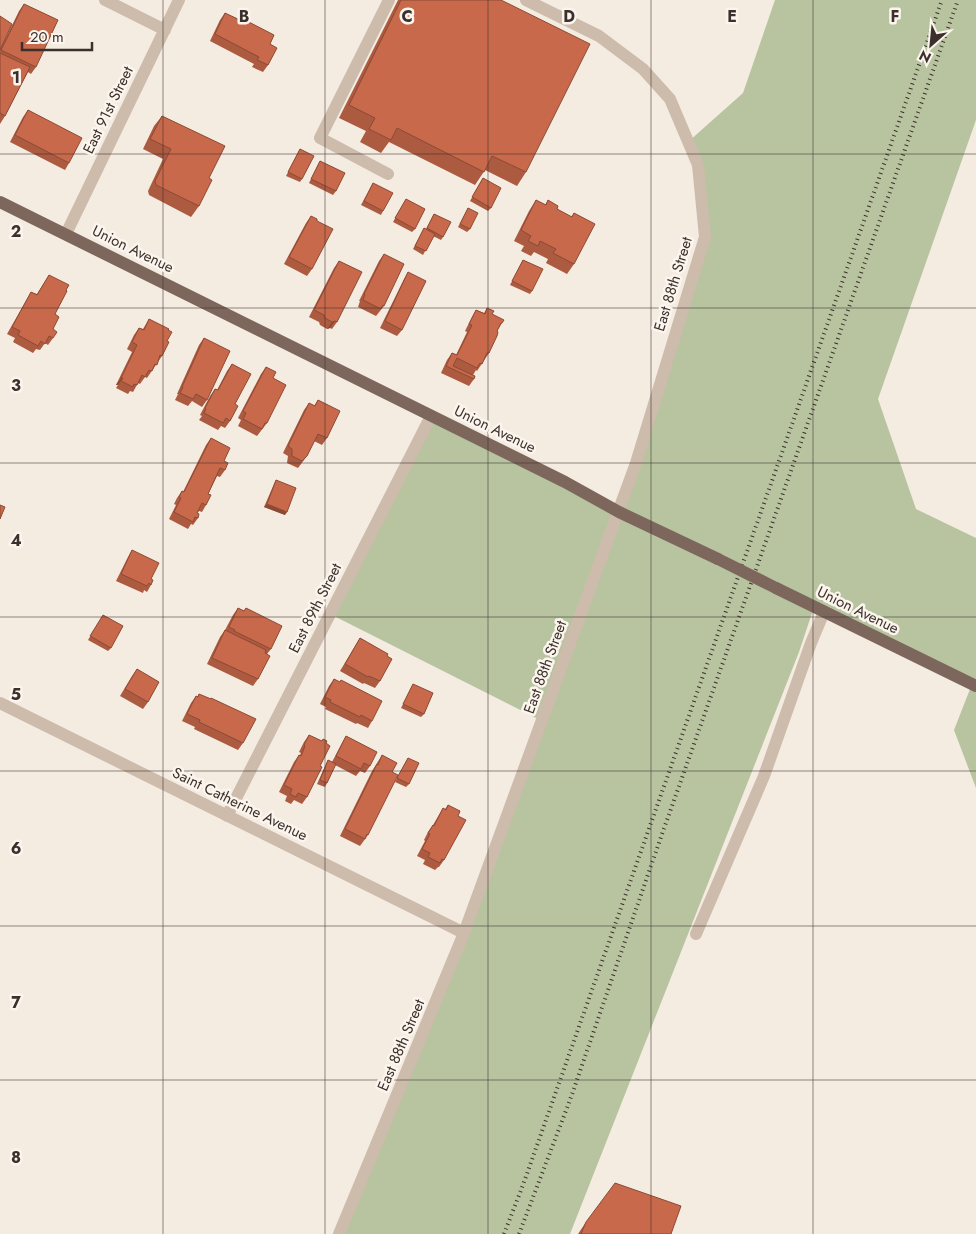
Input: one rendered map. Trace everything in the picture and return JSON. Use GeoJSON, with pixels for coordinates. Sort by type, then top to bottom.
{"type":"FeatureCollection","features":[{"type":"Feature","properties":{"kind":"main road","name":"Union Avenue"},"geometry":{"type":"LineString","coordinates":[[0,202],[565,482],[619,512],[976,686]]}},
{"type":"Feature","properties":{"kind":"street"},"geometry":{"type":"LineString","coordinates":[[105,0],[121,4],[165,30]]}},
{"type":"Feature","properties":{"kind":"street","name":"East 91st Street"},"geometry":{"type":"LineString","coordinates":[[66,234],[179,0]]}},
{"type":"Feature","properties":{"kind":"street"},"geometry":{"type":"LineString","coordinates":[[388,0],[320,138],[388,174]]}},
{"type":"Feature","properties":{"kind":"street","name":"East 88th Street"},"geometry":{"type":"LineString","coordinates":[[340,1234],[464,933],[619,512],[636,463],[705,237],[698,165],[670,100],[643,69],[599,36],[526,0]]}},
{"type":"Feature","properties":{"kind":"street","name":"East 89th Street"},"geometry":{"type":"LineString","coordinates":[[228,816],[431,416]]}},
{"type":"Feature","properties":{"kind":"street"},"geometry":{"type":"LineString","coordinates":[[696,934],[764,776],[811,643],[824,612]]}},
{"type":"Feature","properties":{"kind":"street","name":"Saint Catherine Avenue"},"geometry":{"type":"LineString","coordinates":[[0,704],[464,933]]}},
{"type":"Feature","properties":{"kind":"green space"},"geometry":{"type":"Polygon","coordinates":[[[775,0],[976,0],[976,120],[878,399],[916,509],[976,538],[976,788],[954,730],[972,684],[814,607],[799,652],[570,1234],[339,1234],[542,721],[330,614],[431,416],[618,511],[705,237],[688,142],[743,93],[775,0]]]}},
{"type":"Feature","properties":{"kind":"building"},"geometry":{"type":"Polygon","coordinates":[[[401,0],[501,0],[590,44],[526,172],[492,156],[484,172],[397,128],[391,140],[369,129],[375,118],[349,105],[401,0]]]}},
{"type":"Feature","properties":{"kind":"building"},"geometry":{"type":"Polygon","coordinates":[[[24,4],[58,20],[36,67],[1,50],[24,4]]]}},
{"type":"Feature","properties":{"kind":"building"},"geometry":{"type":"Polygon","coordinates":[[[225,13],[242,21],[243,19],[274,35],[270,44],[277,48],[268,65],[257,60],[259,57],[215,34],[225,13]]]}},
{"type":"Feature","properties":{"kind":"building"},"geometry":{"type":"Polygon","coordinates":[[[0,16],[12,24],[0,50],[0,16]]]}},
{"type":"Feature","properties":{"kind":"building"},"geometry":{"type":"Polygon","coordinates":[[[0,53],[30,67],[5,116],[0,113],[0,53]]]}},
{"type":"Feature","properties":{"kind":"building"},"geometry":{"type":"Polygon","coordinates":[[[28,110],[82,138],[69,163],[15,135],[28,110]]]}},
{"type":"Feature","properties":{"kind":"building"},"geometry":{"type":"Polygon","coordinates":[[[162,116],[225,146],[209,178],[212,180],[199,206],[156,185],[155,181],[171,149],[150,139],[162,116]]]}},
{"type":"Feature","properties":{"kind":"building"},"geometry":{"type":"Polygon","coordinates":[[[300,149],[314,156],[302,179],[288,172],[300,149]]]}},
{"type":"Feature","properties":{"kind":"building"},"geometry":{"type":"Polygon","coordinates":[[[320,161],[345,173],[336,191],[311,179],[320,161]]]}},
{"type":"Feature","properties":{"kind":"building"},"geometry":{"type":"Polygon","coordinates":[[[483,178],[501,188],[491,208],[472,197],[483,178]]]}},
{"type":"Feature","properties":{"kind":"building"},"geometry":{"type":"Polygon","coordinates":[[[373,183],[393,193],[383,211],[364,201],[373,183]]]}},
{"type":"Feature","properties":{"kind":"building"},"geometry":{"type":"Polygon","coordinates":[[[406,199],[425,209],[415,229],[395,218],[406,199]]]}},
{"type":"Feature","properties":{"kind":"building"},"geometry":{"type":"Polygon","coordinates":[[[536,200],[546,205],[548,200],[558,206],[557,209],[572,217],[574,213],[595,224],[574,264],[553,253],[556,249],[540,241],[538,246],[528,241],[531,236],[521,230],[536,200]]]}},
{"type":"Feature","properties":{"kind":"building"},"geometry":{"type":"Polygon","coordinates":[[[468,208],[478,213],[470,229],[460,224],[468,208]]]}},
{"type":"Feature","properties":{"kind":"building"},"geometry":{"type":"Polygon","coordinates":[[[434,214],[451,222],[443,237],[427,228],[434,214]]]}},
{"type":"Feature","properties":{"kind":"building"},"geometry":{"type":"Polygon","coordinates":[[[311,216],[333,229],[312,269],[289,257],[311,216]]]}},
{"type":"Feature","properties":{"kind":"building"},"geometry":{"type":"Polygon","coordinates":[[[424,228],[435,234],[426,251],[415,246],[424,228]]]}},
{"type":"Feature","properties":{"kind":"building"},"geometry":{"type":"Polygon","coordinates":[[[384,254],[404,264],[381,309],[363,300],[364,294],[384,254]]]}},
{"type":"Feature","properties":{"kind":"building"},"geometry":{"type":"Polygon","coordinates":[[[523,260],[543,269],[532,291],[512,281],[523,260]]]}},
{"type":"Feature","properties":{"kind":"building"},"geometry":{"type":"Polygon","coordinates":[[[339,261],[362,272],[337,322],[332,322],[314,310],[339,261]]]}},
{"type":"Feature","properties":{"kind":"building"},"geometry":{"type":"Polygon","coordinates":[[[408,272],[426,281],[402,330],[385,321],[408,272]]]}},
{"type":"Feature","properties":{"kind":"building"},"geometry":{"type":"Polygon","coordinates":[[[49,275],[69,285],[55,314],[59,317],[53,329],[57,332],[53,338],[49,336],[45,344],[41,341],[38,346],[18,335],[20,331],[12,327],[31,292],[37,295],[49,275]]]}},
{"type":"Feature","properties":{"kind":"building"},"geometry":{"type":"Polygon","coordinates":[[[487,308],[494,311],[492,314],[504,320],[497,331],[497,336],[489,353],[487,353],[482,364],[480,363],[477,368],[457,358],[453,366],[475,376],[474,379],[446,366],[452,353],[457,355],[472,325],[469,324],[476,310],[485,314],[487,308]]]}},
{"type":"Feature","properties":{"kind":"building"},"geometry":{"type":"Polygon","coordinates":[[[149,319],[172,332],[157,365],[155,364],[152,371],[149,370],[145,377],[142,375],[137,385],[134,384],[133,387],[121,381],[123,378],[121,378],[137,345],[132,342],[139,328],[144,330],[149,319]]]}},
{"type":"Feature","properties":{"kind":"building"},"geometry":{"type":"Polygon","coordinates":[[[204,338],[230,351],[207,400],[196,394],[193,399],[180,393],[204,338]]]}},
{"type":"Feature","properties":{"kind":"building"},"geometry":{"type":"Polygon","coordinates":[[[232,364],[251,374],[235,404],[238,406],[230,421],[226,418],[223,423],[204,413],[215,389],[218,390],[232,364]]]}},
{"type":"Feature","properties":{"kind":"building"},"geometry":{"type":"Polygon","coordinates":[[[266,367],[276,372],[273,378],[286,385],[267,423],[265,423],[262,429],[243,419],[246,413],[243,411],[266,367]]]}},
{"type":"Feature","properties":{"kind":"building"},"geometry":{"type":"Polygon","coordinates":[[[318,400],[340,411],[327,438],[318,434],[307,456],[302,461],[292,456],[292,449],[288,446],[309,403],[315,406],[318,400]]]}},
{"type":"Feature","properties":{"kind":"building"},"geometry":{"type":"Polygon","coordinates":[[[211,438],[230,448],[224,461],[228,463],[225,470],[220,468],[208,494],[211,495],[206,505],[202,503],[197,513],[199,514],[198,518],[195,517],[193,522],[174,512],[181,498],[179,497],[182,491],[184,492],[211,438]]]}},
{"type":"Feature","properties":{"kind":"building"},"geometry":{"type":"Polygon","coordinates":[[[276,480],[296,488],[287,512],[267,504],[276,480]]]}},
{"type":"Feature","properties":{"kind":"building"},"geometry":{"type":"Polygon","coordinates":[[[0,505],[5,507],[0,519],[0,505]]]}},
{"type":"Feature","properties":{"kind":"building"},"geometry":{"type":"Polygon","coordinates":[[[132,550],[159,563],[151,579],[153,580],[151,585],[149,583],[147,586],[121,574],[132,550]]]}},
{"type":"Feature","properties":{"kind":"building"},"geometry":{"type":"Polygon","coordinates":[[[238,608],[244,611],[246,608],[282,626],[271,649],[229,627],[238,608]]]}},
{"type":"Feature","properties":{"kind":"building"},"geometry":{"type":"Polygon","coordinates":[[[103,615],[123,626],[111,648],[90,636],[103,615]]]}},
{"type":"Feature","properties":{"kind":"building"},"geometry":{"type":"Polygon","coordinates":[[[225,630],[266,650],[265,653],[270,656],[258,679],[212,658],[225,630]]]}},
{"type":"Feature","properties":{"kind":"building"},"geometry":{"type":"Polygon","coordinates":[[[360,638],[388,654],[387,656],[392,659],[380,681],[368,677],[345,664],[360,638]]]}},
{"type":"Feature","properties":{"kind":"building"},"geometry":{"type":"Polygon","coordinates":[[[137,669],[159,682],[148,702],[125,689],[137,669]]]}},
{"type":"Feature","properties":{"kind":"building"},"geometry":{"type":"Polygon","coordinates":[[[334,679],[340,682],[341,680],[382,701],[372,721],[330,702],[331,700],[325,697],[334,679]]]}},
{"type":"Feature","properties":{"kind":"building"},"geometry":{"type":"Polygon","coordinates":[[[413,684],[433,693],[424,714],[403,704],[413,684]]]}},
{"type":"Feature","properties":{"kind":"building"},"geometry":{"type":"Polygon","coordinates":[[[199,694],[256,719],[243,743],[199,722],[200,720],[187,714],[196,696],[198,697],[199,694]]]}},
{"type":"Feature","properties":{"kind":"building"},"geometry":{"type":"Polygon","coordinates":[[[309,735],[322,741],[323,739],[327,741],[326,743],[330,746],[307,797],[298,793],[296,797],[290,794],[292,789],[284,785],[299,755],[301,756],[309,735]]]}},
{"type":"Feature","properties":{"kind":"building"},"geometry":{"type":"Polygon","coordinates":[[[346,736],[377,752],[370,766],[364,763],[361,769],[336,756],[346,736]]]}},
{"type":"Feature","properties":{"kind":"building"},"geometry":{"type":"Polygon","coordinates":[[[382,755],[397,763],[392,772],[398,775],[365,839],[345,829],[382,755]]]}},
{"type":"Feature","properties":{"kind":"building"},"geometry":{"type":"Polygon","coordinates":[[[408,758],[419,763],[409,784],[397,778],[408,758]]]}},
{"type":"Feature","properties":{"kind":"building"},"geometry":{"type":"Polygon","coordinates":[[[328,760],[336,764],[327,783],[320,780],[328,760]]]}},
{"type":"Feature","properties":{"kind":"building"},"geometry":{"type":"Polygon","coordinates":[[[448,805],[460,811],[458,816],[466,820],[444,860],[442,859],[440,863],[428,857],[430,853],[422,849],[430,834],[428,833],[434,826],[443,808],[446,810],[448,805]]]}},
{"type":"Feature","properties":{"kind":"building"},"geometry":{"type":"Polygon","coordinates":[[[615,1183],[681,1206],[671,1234],[581,1234],[586,1222],[615,1183]]]}},
{"type":"Feature","properties":{"kind":"railway"},"geometry":{"type":"LineString","coordinates":[[504,1234],[523,1185],[942,0]]}},
{"type":"Feature","properties":{"kind":"railway"},"geometry":{"type":"LineString","coordinates":[[519,1234],[570,1100],[661,837],[958,0]]}}]}
